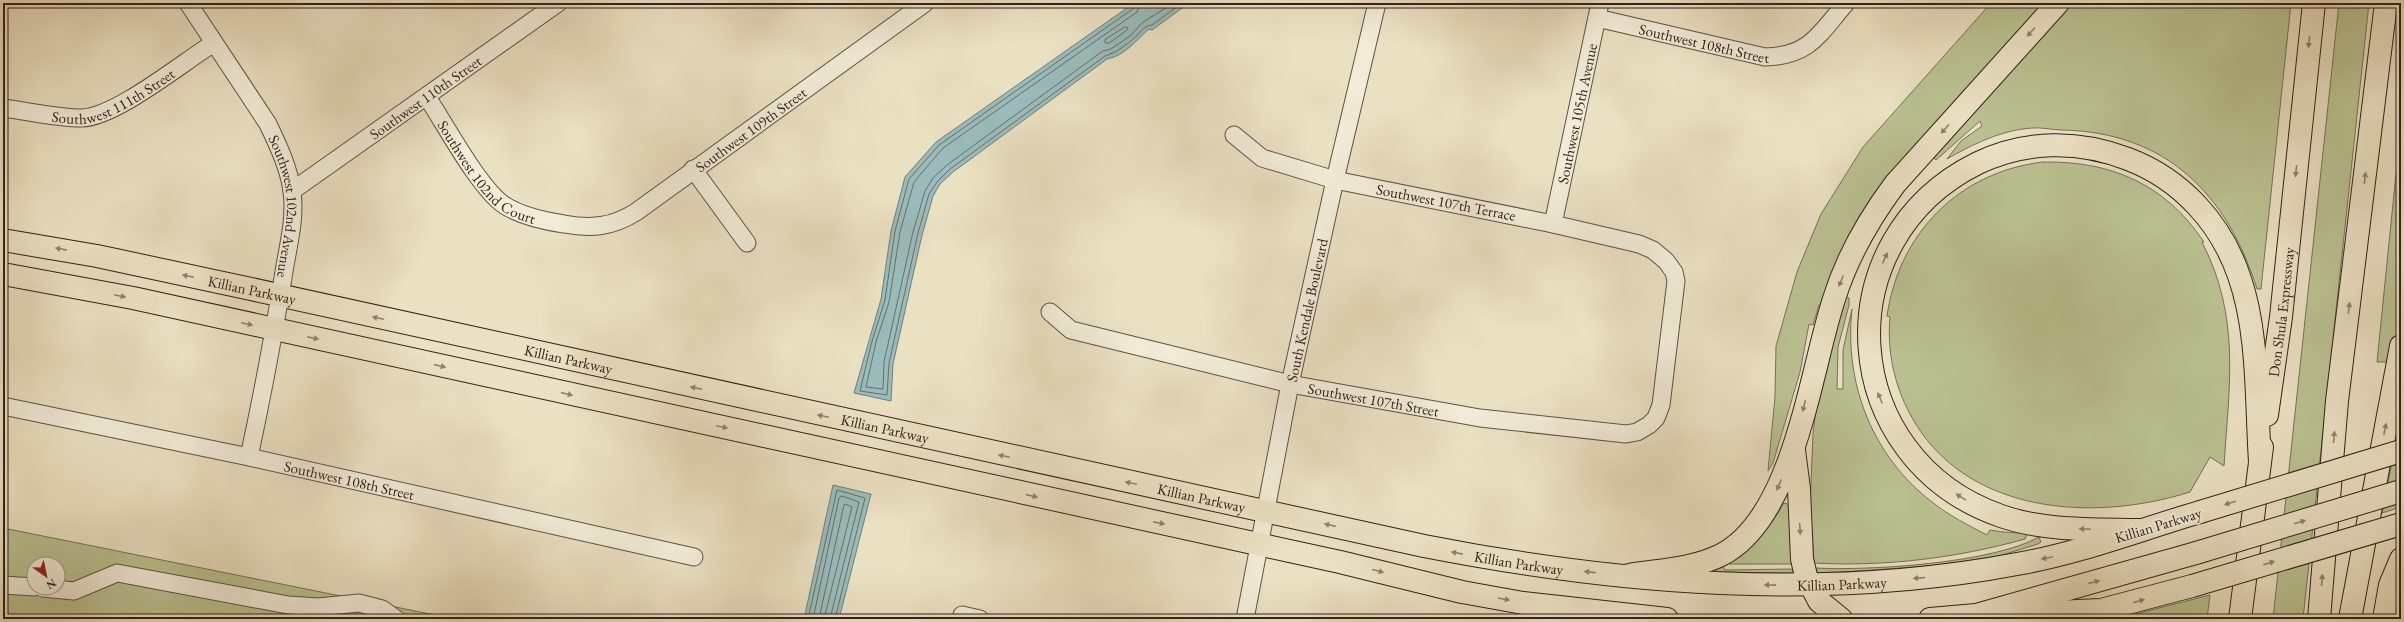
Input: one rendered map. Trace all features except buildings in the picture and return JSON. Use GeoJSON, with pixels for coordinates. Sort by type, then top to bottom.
{"type":"FeatureCollection","features":[{"type":"Feature","properties":{"kind":"main road"},"geometry":{"type":"LineString","coordinates":[[1629,575],[1694,565],[1721,555],[1751,532],[1763,517],[1772,502],[1794,449],[1834,298],[1847,266],[1875,212],[1895,184],[2058,3]]}},
{"type":"Feature","properties":{"kind":"main road","name":"Don Shula Expressway"},"geometry":{"type":"LineString","coordinates":[[2240,619],[2260,462],[2281,317],[2314,3]]}},
{"type":"Feature","properties":{"kind":"main road"},"geometry":{"type":"LineString","coordinates":[[2319,619],[2337,402],[2386,3]]}},
{"type":"Feature","properties":{"kind":"main road"},"geometry":{"type":"LineString","coordinates":[[2138,530],[2066,528],[2036,525],[2002,516],[1973,505],[1946,488],[1923,468],[1903,444],[1889,420],[1876,389],[1870,357],[1869,326],[1872,295],[1881,267],[1899,232],[1933,191],[1960,172],[1988,159],[2017,149],[2048,145],[2079,145],[2110,152],[2140,163],[2167,178],[2190,198],[2211,221],[2228,249],[2240,276],[2248,306],[2252,338],[2260,462]]}},
{"type":"Feature","properties":{"kind":"main road","name":"Killian Parkway"},"geometry":{"type":"LineString","coordinates":[[3,240],[90,255],[281,295],[1035,463],[1468,555],[1553,567],[1718,583],[1809,584],[1892,581],[1985,570],[2070,553],[2138,530],[2401,451]]}},
{"type":"Feature","properties":{"kind":"main road"},"geometry":{"type":"LineString","coordinates":[[3,274],[82,288],[1260,546],[1340,562],[1462,592],[1609,616],[1667,619]]}},
{"type":"Feature","properties":{"kind":"main road"},"geometry":{"type":"LineString","coordinates":[[2350,619],[2401,346]]}},
{"type":"Feature","properties":{"kind":"main road"},"geometry":{"type":"LineString","coordinates":[[1794,449],[1799,489],[1802,559],[1809,584],[1819,601],[1841,619]]}},
{"type":"Feature","properties":{"kind":"main road"},"geometry":{"type":"LineString","coordinates":[[1976,615],[2196,553],[2401,491]]}},
{"type":"Feature","properties":{"kind":"main road"},"geometry":{"type":"LineString","coordinates":[[1930,619],[1976,615],[2094,611],[2133,603],[2401,524]]}},
{"type":"Feature","properties":{"kind":"main road"},"geometry":{"type":"LineString","coordinates":[[2384,619],[2390,585],[2401,559]]}},
{"type":"Feature","properties":{"kind":"street","name":"Southwest 102nd Avenue"},"geometry":{"type":"LineString","coordinates":[[188,3],[268,124],[278,143],[290,177],[292,191],[293,218],[281,295],[249,457]]}},
{"type":"Feature","properties":{"kind":"street","name":"Southwest 110th Street"},"geometry":{"type":"LineString","coordinates":[[292,191],[558,3]]}},
{"type":"Feature","properties":{"kind":"street","name":"Southwest 109th Street"},"geometry":{"type":"LineString","coordinates":[[565,224],[592,228],[615,223],[636,212],[693,169],[924,3]]}},
{"type":"Feature","properties":{"kind":"street","name":"South Kendale Boulevard"},"geometry":{"type":"LineString","coordinates":[[1245,619],[1290,384],[1335,180],[1377,3]]}},
{"type":"Feature","properties":{"kind":"street","name":"Southwest 108th Street"},"geometry":{"type":"LineString","coordinates":[[1598,11],[1765,57],[1790,55],[1809,44],[1846,3]]}},
{"type":"Feature","properties":{"kind":"street","name":"Southwest 105th Avenue"},"geometry":{"type":"LineString","coordinates":[[1553,224],[1598,11]]}},
{"type":"Feature","properties":{"kind":"street","name":"Southwest 111th Street"},"geometry":{"type":"LineString","coordinates":[[3,108],[82,118],[106,112],[128,100],[214,43]]}},
{"type":"Feature","properties":{"kind":"street","name":"Southwest 102nd Court"},"geometry":{"type":"LineString","coordinates":[[427,96],[492,194],[507,206],[525,214],[565,224]]}},
{"type":"Feature","properties":{"kind":"street","name":"Southwest 107th Terrace"},"geometry":{"type":"LineString","coordinates":[[1234,136],[1262,158],[1335,180],[1553,224],[1639,244],[1653,250],[1672,268],[1676,281],[1664,388],[1656,418]]}},
{"type":"Feature","properties":{"kind":"street"},"geometry":{"type":"LineString","coordinates":[[693,169],[747,243]]}},
{"type":"Feature","properties":{"kind":"street","name":"Southwest 107th Street"},"geometry":{"type":"LineString","coordinates":[[1050,312],[1071,330],[1290,384],[1480,418],[1626,434],[1637,432],[1649,425],[1656,418]]}},
{"type":"Feature","properties":{"kind":"street","name":"Southwest 108th Street"},"geometry":{"type":"LineString","coordinates":[[3,406],[249,457],[694,558]]}},
{"type":"Feature","properties":{"kind":"street"},"geometry":{"type":"LineString","coordinates":[[66,590],[74,591],[117,573],[288,605],[318,607],[359,603],[382,609],[396,619]]}},
{"type":"Feature","properties":{"kind":"street"},"geometry":{"type":"LineString","coordinates":[[3,584],[26,586]]}},
{"type":"Feature","properties":{"kind":"street"},"geometry":{"type":"LineString","coordinates":[[962,615],[980,619]]}},
{"type":"Feature","properties":{"kind":"green space"},"geometry":{"type":"Polygon","coordinates":[[[1991,3],[2045,3],[1913,150],[1822,305],[1819,305],[1813,325],[1809,324],[1800,372],[1773,463],[1768,471],[1775,397],[1776,346],[1797,272],[1821,214],[1863,147],[1991,3]]]}},
{"type":"Feature","properties":{"kind":"green space"},"geometry":{"type":"Polygon","coordinates":[[[2068,3],[2291,3],[2261,289],[2257,289],[2244,255],[2228,224],[2210,197],[2187,175],[2161,156],[2132,142],[2099,134],[2043,128],[2021,129],[1988,139],[1947,159],[1961,141],[1982,126],[1980,121],[1936,160],[1931,154],[2068,3]]]}},
{"type":"Feature","properties":{"kind":"green space"},"geometry":{"type":"Polygon","coordinates":[[[2339,3],[2369,3],[2303,619],[2273,619],[2339,3]]]}},
{"type":"Feature","properties":{"kind":"green space"},"geometry":{"type":"Polygon","coordinates":[[[2401,124],[2401,318],[2397,338],[2392,338],[2388,362],[2377,362],[2401,124]]]}},
{"type":"Feature","properties":{"kind":"green space"},"geometry":{"type":"Polygon","coordinates":[[[2043,162],[2092,166],[2135,180],[2154,191],[2172,205],[2189,222],[2204,242],[2202,242],[2214,270],[2223,298],[2230,352],[2230,380],[2224,466],[2210,457],[2190,492],[2152,502],[2112,507],[2072,507],[2033,502],[1996,491],[1962,473],[1933,447],[1904,403],[1893,367],[1889,330],[1890,317],[1887,316],[1894,286],[1905,258],[1919,233],[1938,212],[1960,193],[1985,179],[2013,168],[2043,162]]]}},
{"type":"Feature","properties":{"kind":"green space"},"geometry":{"type":"Polygon","coordinates":[[[1842,296],[1849,298],[1849,305],[1838,347],[1837,389],[1843,389],[1843,350],[1852,309],[1851,337],[1853,364],[1858,390],[1866,416],[1878,440],[1893,463],[1911,484],[1932,502],[1958,520],[1987,535],[1990,530],[2027,534],[2025,539],[1999,546],[1920,560],[1867,564],[1814,563],[1810,506],[1813,434],[1817,399],[1842,296]]]}},
{"type":"Feature","properties":{"kind":"green space"},"geometry":{"type":"Polygon","coordinates":[[[2401,414],[2401,507],[2382,513],[2399,426],[2401,414]]]}},
{"type":"Feature","properties":{"kind":"green space"},"geometry":{"type":"Polygon","coordinates":[[[1786,503],[1789,507],[1792,564],[1729,564],[1728,562],[1745,551],[1760,537],[1783,504],[1786,503]]]}},
{"type":"Feature","properties":{"kind":"green space"},"geometry":{"type":"Polygon","coordinates":[[[3,528],[455,619],[3,619],[3,528]]]}},
{"type":"Feature","properties":{"kind":"green space"},"geometry":{"type":"Polygon","coordinates":[[[2039,537],[2041,542],[2038,544],[1999,556],[1940,565],[1819,574],[1815,568],[1866,568],[1962,559],[2018,546],[2039,537]]]}},
{"type":"Feature","properties":{"kind":"green space"},"geometry":{"type":"Polygon","coordinates":[[[1722,565],[1725,570],[1793,569],[1793,573],[1713,572],[1722,565]]]}},
{"type":"Feature","properties":{"kind":"green space"},"geometry":{"type":"Polygon","coordinates":[[[2210,595],[2207,619],[2116,619],[2210,595]]]}},
{"type":"Feature","properties":{"kind":"water"},"geometry":{"type":"Polygon","coordinates":[[[1134,3],[1189,3],[1152,30],[1149,29],[1125,51],[1119,55],[1107,59],[953,172],[940,184],[933,196],[922,235],[893,364],[891,401],[854,393],[881,299],[891,231],[905,177],[936,142],[1134,3]]]}},
{"type":"Feature","properties":{"kind":"water"},"geometry":{"type":"Polygon","coordinates":[[[833,485],[871,494],[839,619],[804,619],[833,485]]]}}]}
